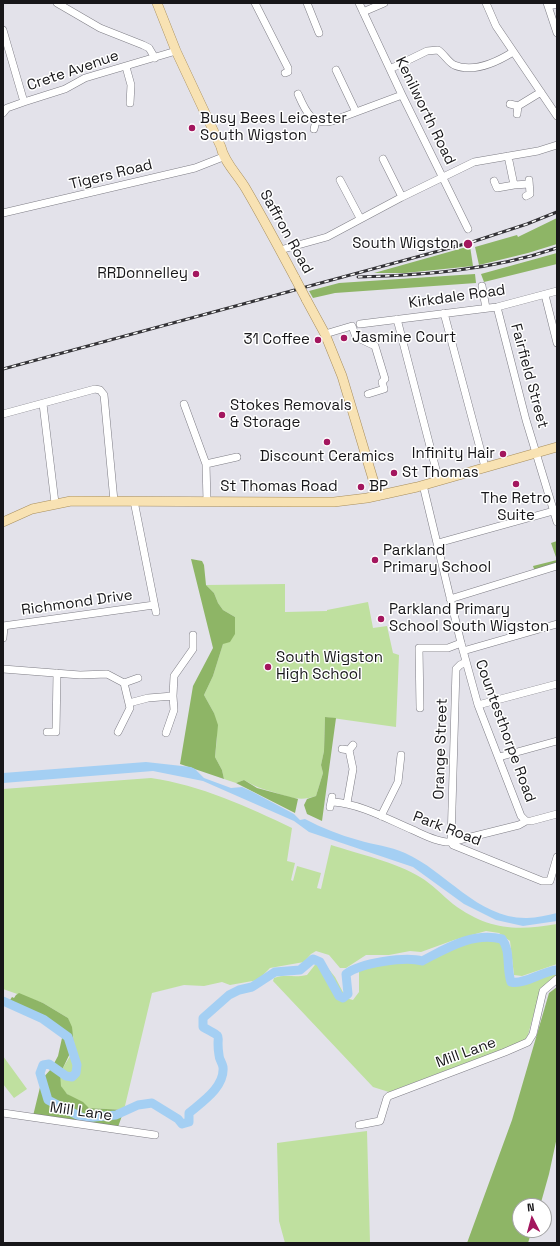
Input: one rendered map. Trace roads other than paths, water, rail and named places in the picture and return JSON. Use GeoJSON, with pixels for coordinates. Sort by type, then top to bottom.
{"type":"FeatureCollection","features":[{"type":"Feature","properties":{"kind":"main road","name":"Saffron Road"},"geometry":{"type":"LineString","coordinates":[[157,3],[176,51],[221,147],[223,157],[228,161],[245,187],[325,334],[342,376],[378,496]]}},
{"type":"Feature","properties":{"kind":"main road","name":"St Thomas Road"},"geometry":{"type":"LineString","coordinates":[[3,522],[27,511],[56,503],[80,500],[334,502],[395,492],[557,447]]}},
{"type":"Feature","properties":{"kind":"main road"},"geometry":{"type":"LineString","coordinates":[[374,481],[385,490],[395,492]]}},
{"type":"Feature","properties":{"kind":"street"},"geometry":{"type":"LineString","coordinates":[[57,3],[100,28],[149,48],[155,58]]}},
{"type":"Feature","properties":{"kind":"street"},"geometry":{"type":"LineString","coordinates":[[255,3],[284,55],[288,70],[285,73]]}},
{"type":"Feature","properties":{"kind":"street"},"geometry":{"type":"LineString","coordinates":[[307,3],[320,29]]}},
{"type":"Feature","properties":{"kind":"street","name":"Kenilworth Road"},"geometry":{"type":"LineString","coordinates":[[359,3],[402,95],[468,229]]}},
{"type":"Feature","properties":{"kind":"street"},"geometry":{"type":"LineString","coordinates":[[363,12],[384,3]]}},
{"type":"Feature","properties":{"kind":"street"},"geometry":{"type":"LineString","coordinates":[[486,3],[496,26],[557,116]]}},
{"type":"Feature","properties":{"kind":"street"},"geometry":{"type":"LineString","coordinates":[[557,4],[547,5],[557,33]]}},
{"type":"Feature","properties":{"kind":"street"},"geometry":{"type":"LineString","coordinates":[[3,30],[24,102]]}},
{"type":"Feature","properties":{"kind":"street"},"geometry":{"type":"LineString","coordinates":[[390,69],[430,50],[438,50],[451,63],[463,67],[482,66],[504,58],[513,52]]}},
{"type":"Feature","properties":{"kind":"street","name":"Crete Avenue"},"geometry":{"type":"LineString","coordinates":[[3,113],[7,108],[65,89],[85,78],[176,51]]}},
{"type":"Feature","properties":{"kind":"street"},"geometry":{"type":"LineString","coordinates":[[126,67],[131,85],[130,103]]}},
{"type":"Feature","properties":{"kind":"street"},"geometry":{"type":"LineString","coordinates":[[336,75],[356,112]]}},
{"type":"Feature","properties":{"kind":"street"},"geometry":{"type":"LineString","coordinates":[[510,104],[518,106],[541,92]]}},
{"type":"Feature","properties":{"kind":"street"},"geometry":{"type":"LineString","coordinates":[[298,94],[308,114],[316,121],[332,121],[402,95]]}},
{"type":"Feature","properties":{"kind":"street"},"geometry":{"type":"LineString","coordinates":[[517,114],[518,106]]}},
{"type":"Feature","properties":{"kind":"street"},"geometry":{"type":"LineString","coordinates":[[314,129],[316,121]]}},
{"type":"Feature","properties":{"kind":"street"},"geometry":{"type":"LineString","coordinates":[[280,250],[327,237],[360,218],[442,177],[481,160],[508,156],[557,145]]}},
{"type":"Feature","properties":{"kind":"street"},"geometry":{"type":"LineString","coordinates":[[508,156],[514,185]]}},
{"type":"Feature","properties":{"kind":"street","name":"Tigers Road"},"geometry":{"type":"LineString","coordinates":[[3,213],[195,168],[223,157]]}},
{"type":"Feature","properties":{"kind":"street"},"geometry":{"type":"LineString","coordinates":[[383,159],[402,197]]}},
{"type":"Feature","properties":{"kind":"street"},"geometry":{"type":"LineString","coordinates":[[340,180],[360,218]]}},
{"type":"Feature","properties":{"kind":"street"},"geometry":{"type":"LineString","coordinates":[[494,182],[497,188],[529,182],[530,194],[526,196]]}},
{"type":"Feature","properties":{"kind":"street"},"geometry":{"type":"LineString","coordinates":[[482,286],[486,308]]}},
{"type":"Feature","properties":{"kind":"street","name":"Kirkdale Road"},"geometry":{"type":"LineString","coordinates":[[360,324],[497,307],[557,292]]}},
{"type":"Feature","properties":{"kind":"street"},"geometry":{"type":"LineString","coordinates":[[545,295],[557,343]]}},
{"type":"Feature","properties":{"kind":"street","name":"Fairfield Street"},"geometry":{"type":"LineString","coordinates":[[497,307],[536,453],[555,511],[557,522]]}},
{"type":"Feature","properties":{"kind":"street"},"geometry":{"type":"LineString","coordinates":[[444,313],[485,467]]}},
{"type":"Feature","properties":{"kind":"street"},"geometry":{"type":"LineString","coordinates":[[397,319],[439,481]]}},
{"type":"Feature","properties":{"kind":"street"},"geometry":{"type":"LineString","coordinates":[[325,334],[352,326],[356,337],[375,346],[385,379],[382,382],[384,389],[368,394]]}},
{"type":"Feature","properties":{"kind":"street"},"geometry":{"type":"LineString","coordinates":[[3,414],[93,389],[100,390],[104,395],[114,501]]}},
{"type":"Feature","properties":{"kind":"street"},"geometry":{"type":"LineString","coordinates":[[43,404],[56,503]]}},
{"type":"Feature","properties":{"kind":"street"},"geometry":{"type":"LineString","coordinates":[[184,404],[206,464],[207,501]]}},
{"type":"Feature","properties":{"kind":"street"},"geometry":{"type":"LineString","coordinates":[[206,464],[237,457]]}},
{"type":"Feature","properties":{"kind":"street","name":"Countesthorpe Road"},"geometry":{"type":"LineString","coordinates":[[423,485],[438,543],[450,599],[478,705],[521,816],[526,821]]}},
{"type":"Feature","properties":{"kind":"street","name":"Richmond Drive"},"geometry":{"type":"LineString","coordinates":[[4,626],[155,609],[134,501]]}},
{"type":"Feature","properties":{"kind":"street"},"geometry":{"type":"LineString","coordinates":[[438,543],[555,511]]}},
{"type":"Feature","properties":{"kind":"street"},"geometry":{"type":"LineString","coordinates":[[450,599],[557,566]]}},
{"type":"Feature","properties":{"kind":"street"},"geometry":{"type":"LineString","coordinates":[[463,651],[557,624]]}},
{"type":"Feature","properties":{"kind":"street"},"geometry":{"type":"LineString","coordinates":[[3,638],[4,626]]}},
{"type":"Feature","properties":{"kind":"street"},"geometry":{"type":"LineString","coordinates":[[166,733],[174,710],[174,676],[192,649],[193,635]]}},
{"type":"Feature","properties":{"kind":"street"},"geometry":{"type":"LineString","coordinates":[[420,708],[419,648],[448,648],[461,643]]}},
{"type":"Feature","properties":{"kind":"street","name":"Orange Street"},"geometry":{"type":"LineString","coordinates":[[451,842],[456,669],[466,662]]}},
{"type":"Feature","properties":{"kind":"street"},"geometry":{"type":"LineString","coordinates":[[3,669],[57,673],[107,674],[124,683],[138,678]]}},
{"type":"Feature","properties":{"kind":"street"},"geometry":{"type":"LineString","coordinates":[[56,732],[57,673]]}},
{"type":"Feature","properties":{"kind":"street"},"geometry":{"type":"LineString","coordinates":[[118,732],[129,713],[129,703],[124,683]]}},
{"type":"Feature","properties":{"kind":"street"},"geometry":{"type":"LineString","coordinates":[[478,705],[557,684]]}},
{"type":"Feature","properties":{"kind":"street"},"geometry":{"type":"LineString","coordinates":[[129,703],[152,698],[173,696]]}},
{"type":"Feature","properties":{"kind":"street"},"geometry":{"type":"LineString","coordinates":[[47,732],[64,732]]}},
{"type":"Feature","properties":{"kind":"street"},"geometry":{"type":"LineString","coordinates":[[499,757],[557,741]]}},
{"type":"Feature","properties":{"kind":"street"},"geometry":{"type":"LineString","coordinates":[[348,748],[353,769],[348,803]]}},
{"type":"Feature","properties":{"kind":"street"},"geometry":{"type":"LineString","coordinates":[[381,816],[398,782],[401,755]]}},
{"type":"Feature","properties":{"kind":"street","name":"Park Road"},"geometry":{"type":"LineString","coordinates":[[332,802],[348,803],[442,841],[451,842],[453,845],[542,881],[550,881],[557,857]]}},
{"type":"Feature","properties":{"kind":"street"},"geometry":{"type":"LineString","coordinates":[[451,842],[557,814]]}},
{"type":"Feature","properties":{"kind":"street","name":"Mill Lane"},"geometry":{"type":"LineString","coordinates":[[359,1125],[380,1121],[387,1098],[390,1096],[528,1042],[533,1034],[544,990],[557,979]]}},
{"type":"Feature","properties":{"kind":"street","name":"Mill Lane"},"geometry":{"type":"LineString","coordinates":[[3,1113],[155,1135]]}},
{"type":"Feature","properties":{"kind":"water"},"geometry":{"type":"Polygon","coordinates":[[[146,762],[191,767],[204,778],[231,788],[242,787],[251,791],[294,814],[300,820],[305,819],[345,836],[405,853],[420,861],[478,903],[493,911],[509,916],[527,918],[557,913],[557,921],[523,926],[496,920],[464,904],[413,867],[309,832],[294,821],[203,781],[153,771],[3,783],[3,773],[146,762]]]}},
{"type":"Feature","properties":{"kind":"waterway"},"geometry":{"type":"LineString","coordinates":[[3,1001],[43,1019],[68,1037],[77,1065],[76,1073],[72,1077],[66,1076],[49,1064],[43,1065],[40,1073],[48,1100],[83,1118],[116,1115],[138,1105],[152,1103],[178,1119],[182,1124],[189,1122],[189,1113],[212,1093],[217,1087],[223,1074],[223,1067],[219,1056],[218,1037],[215,1033],[203,1027],[203,1018],[229,995],[239,990],[252,987],[275,972],[300,970],[313,959],[320,962],[339,996],[343,998],[348,994],[346,974],[353,970],[372,964],[395,960],[405,959],[422,961],[460,942],[470,939],[491,937],[502,939],[505,944],[511,982],[522,982],[557,970]]}},
{"type":"Feature","properties":{"kind":"railway"},"geometry":{"type":"LineString","coordinates":[[3,369],[472,242],[527,224],[557,212]]}},
{"type":"Feature","properties":{"kind":"railway"},"geometry":{"type":"LineString","coordinates":[[358,277],[409,275],[459,270],[508,262],[557,248]]}},
{"type":"Feature","properties":{"kind":"place","name":"Busy Bees Leicester South Wigston"},"geometry":{"type":"Point","coordinates":[192,128]}},
{"type":"Feature","properties":{"kind":"place","name":"South Wigston"},"geometry":{"type":"Point","coordinates":[468,244]}},
{"type":"Feature","properties":{"kind":"place","name":"RRDonnelley"},"geometry":{"type":"Point","coordinates":[196,274]}},
{"type":"Feature","properties":{"kind":"place","name":"Jasmine Court"},"geometry":{"type":"Point","coordinates":[344,338]}},
{"type":"Feature","properties":{"kind":"place","name":"31 Coffee"},"geometry":{"type":"Point","coordinates":[318,340]}},
{"type":"Feature","properties":{"kind":"place","name":"Stokes Removals & Storage"},"geometry":{"type":"Point","coordinates":[222,415]}},
{"type":"Feature","properties":{"kind":"place","name":"Discount Ceramics"},"geometry":{"type":"Point","coordinates":[327,442]}},
{"type":"Feature","properties":{"kind":"place","name":"Infinity Hair"},"geometry":{"type":"Point","coordinates":[503,454]}},
{"type":"Feature","properties":{"kind":"place","name":"St Thomas"},"geometry":{"type":"Point","coordinates":[394,473]}},
{"type":"Feature","properties":{"kind":"place","name":"The Retro Suite"},"geometry":{"type":"Point","coordinates":[516,484]}},
{"type":"Feature","properties":{"kind":"place","name":"BP"},"geometry":{"type":"Point","coordinates":[361,487]}},
{"type":"Feature","properties":{"kind":"place","name":"Parkland Primary School"},"geometry":{"type":"Point","coordinates":[375,560]}},
{"type":"Feature","properties":{"kind":"place","name":"Parkland Primary School South Wigston"},"geometry":{"type":"Point","coordinates":[381,619]}},
{"type":"Feature","properties":{"kind":"place","name":"South Wigston High School"},"geometry":{"type":"Point","coordinates":[268,667]}}]}
